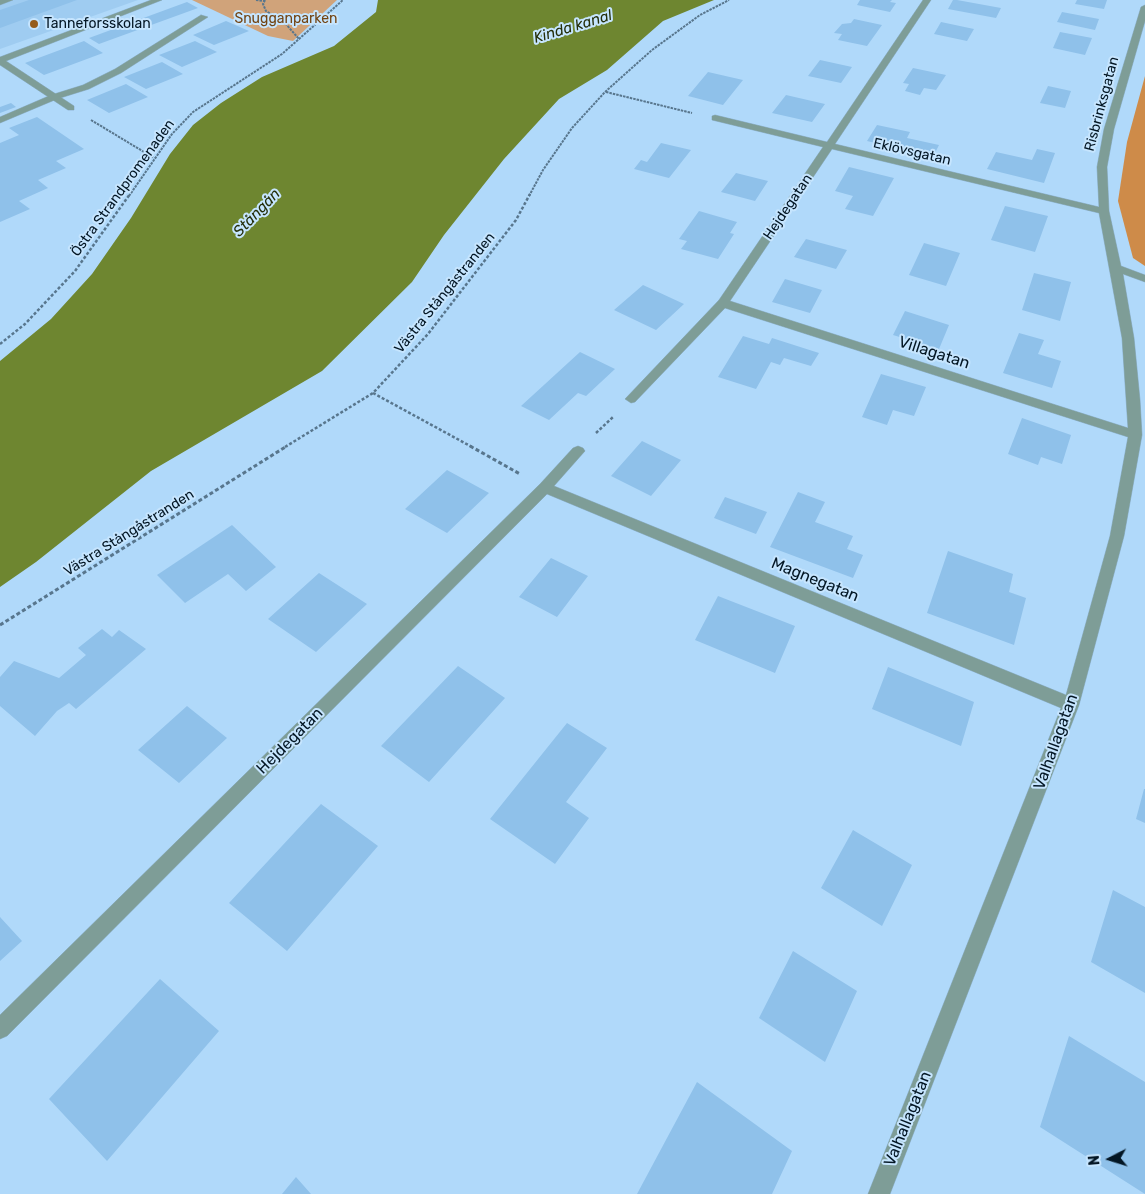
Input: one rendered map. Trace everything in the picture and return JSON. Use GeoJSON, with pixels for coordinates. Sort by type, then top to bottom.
{"type":"FeatureCollection","features":[{"type":"Feature","properties":{"kind":"street"},"geometry":{"type":"LineString","coordinates":[[0,3],[9,0]]}},
{"type":"Feature","properties":{"kind":"street"},"geometry":{"type":"LineString","coordinates":[[0,61],[158,0]]}},
{"type":"Feature","properties":{"kind":"street","name":"Hejdegatan"},"geometry":{"type":"LineString","coordinates":[[631,398],[722,303],[927,0]]}},
{"type":"Feature","properties":{"kind":"street","name":"Risbrinksgatan"},"geometry":{"type":"LineString","coordinates":[[1116,268],[1104,211],[1102,166],[1109,129],[1145,7]]}},
{"type":"Feature","properties":{"kind":"street"},"geometry":{"type":"LineString","coordinates":[[0,120],[54,97],[86,87],[118,71],[204,17]]}},
{"type":"Feature","properties":{"kind":"street"},"geometry":{"type":"LineString","coordinates":[[0,61],[71,108]]}},
{"type":"Feature","properties":{"kind":"street","name":"Eklövsgatan"},"geometry":{"type":"LineString","coordinates":[[715,118],[1104,211]]}},
{"type":"Feature","properties":{"kind":"street"},"geometry":{"type":"LineString","coordinates":[[1116,268],[1145,279]]}},
{"type":"Feature","properties":{"kind":"street","name":"Valhallagatan"},"geometry":{"type":"LineString","coordinates":[[879,1194],[1071,705],[1117,536],[1135,435],[1128,338],[1116,268]]}},
{"type":"Feature","properties":{"kind":"street","name":"Villagatan"},"geometry":{"type":"LineString","coordinates":[[722,303],[1135,435]]}},
{"type":"Feature","properties":{"kind":"street","name":"Hejdegatan"},"geometry":{"type":"LineString","coordinates":[[0,1029],[545,488],[578,451]]}},
{"type":"Feature","properties":{"kind":"street","name":"Magnegatan"},"geometry":{"type":"LineString","coordinates":[[545,488],[1071,705]]}},
{"type":"Feature","properties":{"kind":"path"},"geometry":{"type":"LineString","coordinates":[[256,0],[265,1],[264,7],[266,11],[285,23],[300,39]]}},
{"type":"Feature","properties":{"kind":"path","name":"Östra Strandpromenaden"},"geometry":{"type":"LineString","coordinates":[[0,344],[25,324],[75,271],[154,158],[172,134],[193,112],[282,54],[343,0]]}},
{"type":"Feature","properties":{"kind":"path","name":"Västra Stångåstranden"},"geometry":{"type":"LineString","coordinates":[[0,625],[373,393],[428,334],[477,272],[516,220],[544,170],[572,128],[605,92],[652,50],[700,15],[729,0]]}},
{"type":"Feature","properties":{"kind":"path"},"geometry":{"type":"LineString","coordinates":[[605,92],[683,111]]}},
{"type":"Feature","properties":{"kind":"path"},"geometry":{"type":"LineString","coordinates":[[91,120],[154,158]]}},
{"type":"Feature","properties":{"kind":"path"},"geometry":{"type":"LineString","coordinates":[[373,393],[545,488]]}},
{"type":"Feature","properties":{"kind":"path"},"geometry":{"type":"LineString","coordinates":[[578,451],[631,398]]}},
{"type":"Feature","properties":{"kind":"shaded area","name":"Tanneforsskolan"},"geometry":{"type":"Polygon","coordinates":[[[0,0],[138,0],[0,49],[0,0]]]}},
{"type":"Feature","properties":{"kind":"shaded area"},"geometry":{"type":"Polygon","coordinates":[[[1145,76],[1145,266],[1133,258],[1118,201],[1127,142],[1145,76]]]}},
{"type":"Feature","properties":{"kind":"green space","name":"Snugganparken"},"geometry":{"type":"Polygon","coordinates":[[[192,0],[337,0],[293,41],[268,36],[192,0]]]}},
{"type":"Feature","properties":{"kind":"water"},"geometry":{"type":"Polygon","coordinates":[[[378,0],[714,0],[663,21],[607,70],[559,99],[504,159],[444,235],[412,282],[322,371],[151,471],[36,562],[0,587],[0,361],[51,319],[92,274],[131,218],[170,154],[193,125],[221,103],[262,77],[334,46],[376,12],[378,0]]]}},
{"type":"Feature","properties":{"kind":"building"},"geometry":{"type":"Polygon","coordinates":[[[29,0],[77,0],[0,28],[0,10],[29,0]]]}},
{"type":"Feature","properties":{"kind":"building"},"geometry":{"type":"Polygon","coordinates":[[[860,0],[892,0],[890,2],[896,3],[890,12],[857,5],[860,0]]]}},
{"type":"Feature","properties":{"kind":"building"},"geometry":{"type":"Polygon","coordinates":[[[953,0],[1001,8],[996,18],[948,9],[953,0]]]}},
{"type":"Feature","properties":{"kind":"building"},"geometry":{"type":"Polygon","coordinates":[[[1077,0],[1107,0],[1104,9],[1075,4],[1077,0]]]}},
{"type":"Feature","properties":{"kind":"building"},"geometry":{"type":"Polygon","coordinates":[[[187,2],[198,8],[99,44],[89,38],[187,2]]]}},
{"type":"Feature","properties":{"kind":"building"},"geometry":{"type":"Polygon","coordinates":[[[1062,12],[1099,19],[1095,30],[1057,22],[1062,12]]]}},
{"type":"Feature","properties":{"kind":"building"},"geometry":{"type":"Polygon","coordinates":[[[854,19],[882,25],[867,46],[838,40],[842,34],[834,33],[842,24],[851,23],[854,19]]]}},
{"type":"Feature","properties":{"kind":"building"},"geometry":{"type":"Polygon","coordinates":[[[226,21],[249,31],[214,45],[193,35],[226,21]]]}},
{"type":"Feature","properties":{"kind":"building"},"geometry":{"type":"Polygon","coordinates":[[[941,22],[974,29],[967,41],[934,34],[941,22]]]}},
{"type":"Feature","properties":{"kind":"building"},"geometry":{"type":"Polygon","coordinates":[[[1060,32],[1092,38],[1085,55],[1053,48],[1060,32]]]}},
{"type":"Feature","properties":{"kind":"building"},"geometry":{"type":"Polygon","coordinates":[[[84,41],[103,53],[44,75],[25,63],[84,41]]]}},
{"type":"Feature","properties":{"kind":"building"},"geometry":{"type":"Polygon","coordinates":[[[195,41],[217,52],[182,67],[159,55],[195,41]]]}},
{"type":"Feature","properties":{"kind":"building"},"geometry":{"type":"Polygon","coordinates":[[[820,60],[852,67],[841,83],[808,76],[820,60]]]}},
{"type":"Feature","properties":{"kind":"building"},"geometry":{"type":"Polygon","coordinates":[[[162,62],[183,74],[146,89],[124,77],[162,62]]]}},
{"type":"Feature","properties":{"kind":"building"},"geometry":{"type":"Polygon","coordinates":[[[913,68],[946,75],[936,90],[924,88],[920,95],[905,91],[909,84],[903,83],[913,68]]]}},
{"type":"Feature","properties":{"kind":"building"},"geometry":{"type":"Polygon","coordinates":[[[708,72],[743,80],[723,105],[688,96],[708,72]]]}},
{"type":"Feature","properties":{"kind":"building"},"geometry":{"type":"Polygon","coordinates":[[[126,84],[148,97],[109,113],[87,100],[126,84]]]}},
{"type":"Feature","properties":{"kind":"building"},"geometry":{"type":"Polygon","coordinates":[[[1048,86],[1071,91],[1065,108],[1040,103],[1048,86]]]}},
{"type":"Feature","properties":{"kind":"building"},"geometry":{"type":"Polygon","coordinates":[[[786,95],[825,104],[812,122],[772,113],[786,95]]]}},
{"type":"Feature","properties":{"kind":"building"},"geometry":{"type":"Polygon","coordinates":[[[11,103],[16,107],[0,113],[0,107],[11,103]]]}},
{"type":"Feature","properties":{"kind":"building"},"geometry":{"type":"Polygon","coordinates":[[[37,117],[84,149],[56,161],[66,168],[38,180],[48,188],[19,201],[30,209],[0,222],[0,143],[19,135],[9,128],[37,117]]]}},
{"type":"Feature","properties":{"kind":"building"},"geometry":{"type":"Polygon","coordinates":[[[877,125],[910,132],[907,138],[939,145],[933,157],[867,141],[877,125]]]}},
{"type":"Feature","properties":{"kind":"building"},"geometry":{"type":"Polygon","coordinates":[[[661,143],[691,150],[669,178],[634,169],[641,160],[647,162],[661,143]]]}},
{"type":"Feature","properties":{"kind":"building"},"geometry":{"type":"Polygon","coordinates":[[[1037,149],[1055,153],[1044,183],[987,169],[996,152],[1032,160],[1037,149]]]}},
{"type":"Feature","properties":{"kind":"building"},"geometry":{"type":"Polygon","coordinates":[[[849,167],[894,178],[873,216],[845,209],[853,196],[835,191],[849,167]]]}},
{"type":"Feature","properties":{"kind":"building"},"geometry":{"type":"Polygon","coordinates":[[[736,173],[768,181],[755,201],[721,192],[736,173]]]}},
{"type":"Feature","properties":{"kind":"building"},"geometry":{"type":"Polygon","coordinates":[[[1005,206],[1048,216],[1035,252],[991,240],[1005,206]]]}},
{"type":"Feature","properties":{"kind":"building"},"geometry":{"type":"Polygon","coordinates":[[[699,211],[737,222],[730,233],[734,234],[718,259],[681,249],[687,241],[679,239],[699,211]]]}},
{"type":"Feature","properties":{"kind":"building"},"geometry":{"type":"Polygon","coordinates":[[[806,239],[847,250],[836,269],[794,257],[806,239]]]}},
{"type":"Feature","properties":{"kind":"building"},"geometry":{"type":"Polygon","coordinates":[[[924,243],[960,253],[946,286],[909,275],[924,243]]]}},
{"type":"Feature","properties":{"kind":"building"},"geometry":{"type":"Polygon","coordinates":[[[1034,273],[1071,282],[1060,321],[1022,310],[1034,273]]]}},
{"type":"Feature","properties":{"kind":"building"},"geometry":{"type":"Polygon","coordinates":[[[785,279],[822,290],[810,313],[772,302],[785,279]]]}},
{"type":"Feature","properties":{"kind":"building"},"geometry":{"type":"Polygon","coordinates":[[[643,285],[684,304],[656,330],[614,310],[643,285]]]}},
{"type":"Feature","properties":{"kind":"building"},"geometry":{"type":"Polygon","coordinates":[[[905,311],[949,325],[939,349],[893,335],[905,311]]]}},
{"type":"Feature","properties":{"kind":"building"},"geometry":{"type":"Polygon","coordinates":[[[1019,333],[1044,340],[1038,354],[1061,361],[1052,388],[1003,373],[1019,333]]]}},
{"type":"Feature","properties":{"kind":"building"},"geometry":{"type":"Polygon","coordinates":[[[743,336],[769,344],[772,338],[819,353],[811,366],[784,358],[780,365],[771,362],[756,389],[718,377],[743,336]]]}},
{"type":"Feature","properties":{"kind":"building"},"geometry":{"type":"Polygon","coordinates":[[[580,352],[615,369],[586,396],[578,393],[549,420],[521,406],[580,352]]]}},
{"type":"Feature","properties":{"kind":"building"},"geometry":{"type":"Polygon","coordinates":[[[881,374],[926,387],[914,416],[893,410],[887,425],[862,417],[881,374]]]}},
{"type":"Feature","properties":{"kind":"building"},"geometry":{"type":"Polygon","coordinates":[[[1022,418],[1071,435],[1062,464],[1041,457],[1038,465],[1008,454],[1022,418]]]}},
{"type":"Feature","properties":{"kind":"building"},"geometry":{"type":"Polygon","coordinates":[[[642,441],[681,460],[651,496],[611,476],[642,441]]]}},
{"type":"Feature","properties":{"kind":"building"},"geometry":{"type":"Polygon","coordinates":[[[447,470],[489,493],[447,533],[405,509],[447,470]]]}},
{"type":"Feature","properties":{"kind":"building"},"geometry":{"type":"Polygon","coordinates":[[[798,492],[825,502],[815,522],[853,536],[847,549],[863,555],[853,578],[770,547],[798,492]]]}},
{"type":"Feature","properties":{"kind":"building"},"geometry":{"type":"Polygon","coordinates":[[[725,497],[767,512],[756,534],[714,518],[725,497]]]}},
{"type":"Feature","properties":{"kind":"building"},"geometry":{"type":"Polygon","coordinates":[[[232,525],[276,567],[246,591],[228,574],[185,603],[157,575],[232,525]]]}},
{"type":"Feature","properties":{"kind":"building"},"geometry":{"type":"Polygon","coordinates":[[[948,551],[1013,574],[1009,592],[1026,598],[1014,645],[927,613],[948,551]]]}},
{"type":"Feature","properties":{"kind":"building"},"geometry":{"type":"Polygon","coordinates":[[[551,558],[588,576],[557,617],[519,597],[551,558]]]}},
{"type":"Feature","properties":{"kind":"building"},"geometry":{"type":"Polygon","coordinates":[[[319,573],[367,604],[316,652],[268,619],[319,573]]]}},
{"type":"Feature","properties":{"kind":"building"},"geometry":{"type":"Polygon","coordinates":[[[718,596],[795,626],[775,673],[695,640],[718,596]]]}},
{"type":"Feature","properties":{"kind":"building"},"geometry":{"type":"Polygon","coordinates":[[[102,629],[112,637],[119,630],[146,649],[76,709],[69,703],[57,711],[35,736],[0,706],[0,677],[14,661],[59,678],[86,655],[78,648],[102,629]]]}},
{"type":"Feature","properties":{"kind":"building"},"geometry":{"type":"Polygon","coordinates":[[[458,666],[505,698],[429,782],[381,746],[458,666]]]}},
{"type":"Feature","properties":{"kind":"building"},"geometry":{"type":"Polygon","coordinates":[[[888,667],[974,702],[961,746],[872,709],[888,667]]]}},
{"type":"Feature","properties":{"kind":"building"},"geometry":{"type":"Polygon","coordinates":[[[187,706],[227,738],[179,783],[138,750],[187,706]]]}},
{"type":"Feature","properties":{"kind":"building"},"geometry":{"type":"Polygon","coordinates":[[[567,723],[607,748],[566,802],[589,818],[555,864],[490,819],[567,723]]]}},
{"type":"Feature","properties":{"kind":"building"},"geometry":{"type":"Polygon","coordinates":[[[1145,789],[1145,823],[1136,819],[1145,789]]]}},
{"type":"Feature","properties":{"kind":"building"},"geometry":{"type":"Polygon","coordinates":[[[321,804],[378,846],[287,951],[229,903],[321,804]]]}},
{"type":"Feature","properties":{"kind":"building"},"geometry":{"type":"Polygon","coordinates":[[[853,830],[912,865],[882,926],[821,888],[853,830]]]}},
{"type":"Feature","properties":{"kind":"building"},"geometry":{"type":"Polygon","coordinates":[[[1113,890],[1145,907],[1145,993],[1091,962],[1113,890]]]}},
{"type":"Feature","properties":{"kind":"building"},"geometry":{"type":"Polygon","coordinates":[[[0,917],[22,941],[0,961],[0,917]]]}},
{"type":"Feature","properties":{"kind":"building"},"geometry":{"type":"Polygon","coordinates":[[[793,951],[857,991],[825,1062],[759,1018],[793,951]]]}},
{"type":"Feature","properties":{"kind":"building"},"geometry":{"type":"Polygon","coordinates":[[[160,979],[219,1031],[107,1161],[49,1099],[160,979]]]}},
{"type":"Feature","properties":{"kind":"building"},"geometry":{"type":"Polygon","coordinates":[[[1069,1036],[1145,1082],[1145,1194],[1040,1127],[1069,1036]]]}},
{"type":"Feature","properties":{"kind":"building"},"geometry":{"type":"Polygon","coordinates":[[[697,1082],[792,1151],[772,1194],[637,1194],[697,1082]]]}},
{"type":"Feature","properties":{"kind":"building"},"geometry":{"type":"Polygon","coordinates":[[[296,1177],[311,1194],[282,1194],[296,1177]]]}},
{"type":"Feature","properties":{"kind":"place","name":"Tanneforsskolan"},"geometry":{"type":"Point","coordinates":[34,24]}},
{"type":"Feature","properties":{"kind":"water label","name":"Kinda kanal"},"geometry":{"type":"Point","coordinates":[573,27]}},
{"type":"Feature","properties":{"kind":"water label","name":"Stångån"},"geometry":{"type":"Point","coordinates":[257,213]}}]}
